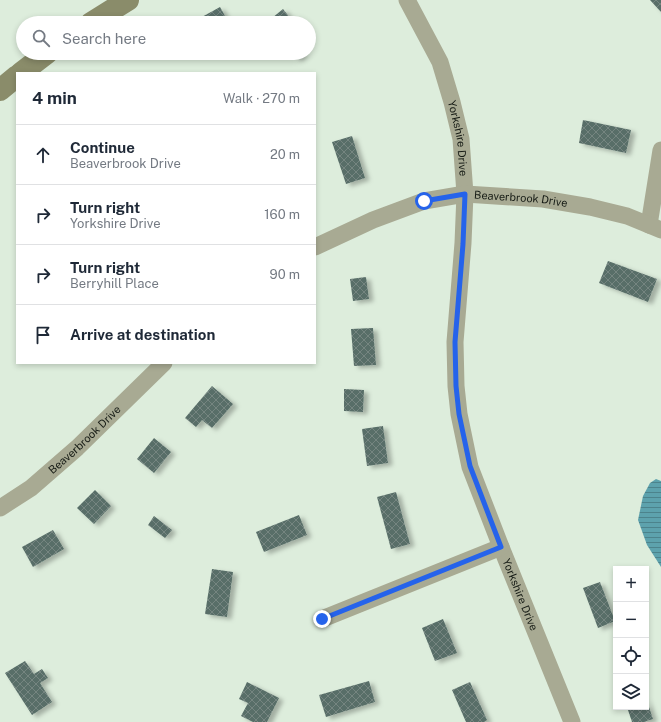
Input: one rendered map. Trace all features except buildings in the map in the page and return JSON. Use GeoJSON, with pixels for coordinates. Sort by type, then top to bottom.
{"type":"FeatureCollection","features":[{"type":"Feature","properties":{"kind":"street"},"geometry":{"type":"LineString","coordinates":[[102,16],[128,0]]}},
{"type":"Feature","properties":{"kind":"street","name":"Yorkshire Drive"},"geometry":{"type":"LineString","coordinates":[[407,0],[440,62],[461,139],[465,194],[463,244],[455,342],[456,386],[459,414],[470,466],[572,722]]}},
{"type":"Feature","properties":{"kind":"street"},"geometry":{"type":"LineString","coordinates":[[22,72],[38,60]]}},
{"type":"Feature","properties":{"kind":"street"},"geometry":{"type":"LineString","coordinates":[[0,90],[16,77]]}},
{"type":"Feature","properties":{"kind":"street"},"geometry":{"type":"LineString","coordinates":[[655,227],[661,150]]}},
{"type":"Feature","properties":{"kind":"street","name":"Beaverbrook Drive"},"geometry":{"type":"LineString","coordinates":[[316,247],[372,220],[424,201],[465,194],[543,199],[590,207],[627,216],[655,227]]}},
{"type":"Feature","properties":{"kind":"street","name":"Beaverbrook Drive"},"geometry":{"type":"LineString","coordinates":[[0,508],[31,488],[77,448],[163,364]]}},
{"type":"Feature","properties":{"kind":"street"},"geometry":{"type":"LineString","coordinates":[[322,619],[501,547]]}},
{"type":"Feature","properties":{"kind":"water"},"geometry":{"type":"Polygon","coordinates":[[[656,479],[661,481],[661,567],[647,545],[638,520],[643,496],[650,483],[656,479]]]}},
{"type":"Feature","properties":{"kind":"route"},"geometry":{"type":"LineString","coordinates":[[322,619],[501,547],[470,466],[459,414],[456,386],[455,342],[463,244],[465,194],[424,201]]}}]}
